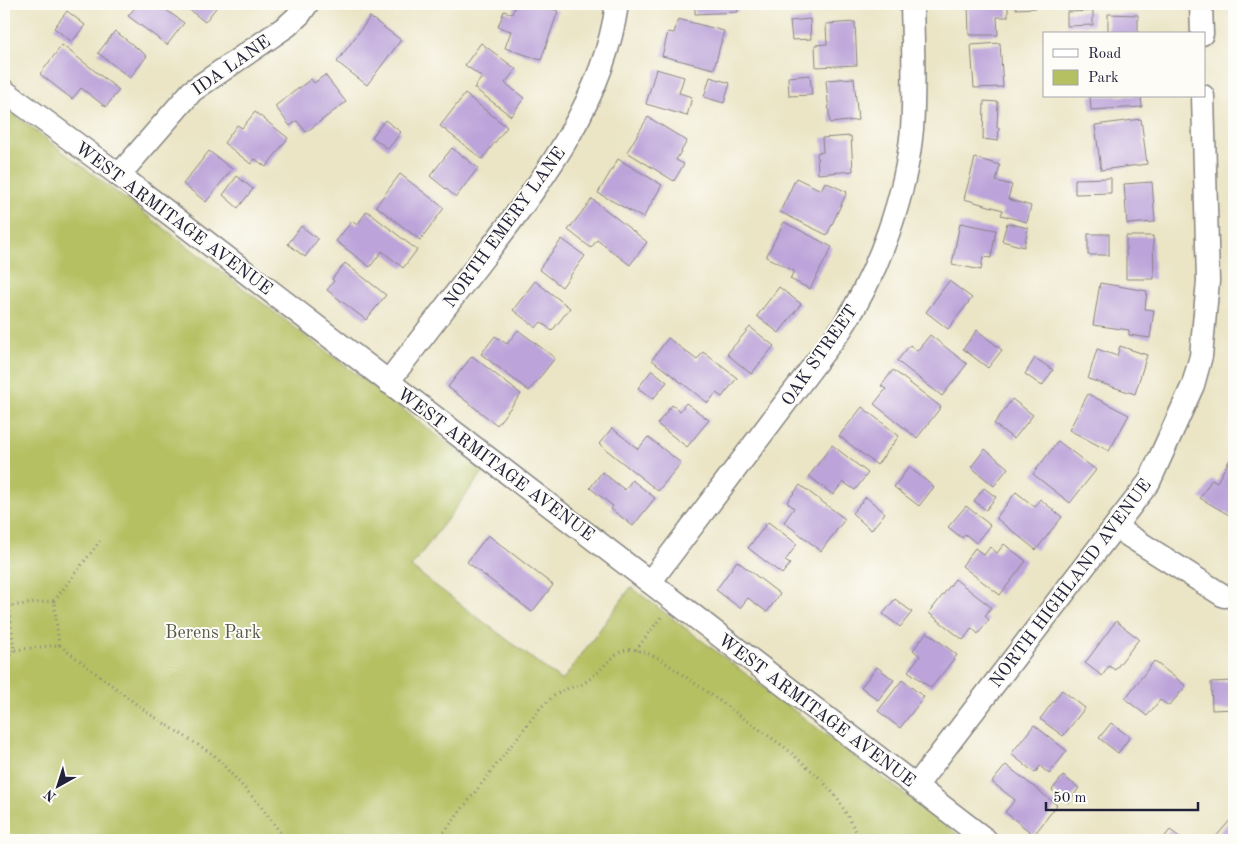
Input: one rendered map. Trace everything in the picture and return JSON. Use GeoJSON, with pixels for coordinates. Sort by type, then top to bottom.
{"type":"FeatureCollection","features":[{"type":"Feature","properties":{"kind":"street","name":"IDA LANE"},"geometry":{"type":"LineString","coordinates":[[119,175],[192,91],[287,26],[300,14],[307,4]]}},
{"type":"Feature","properties":{"kind":"street","name":"NORTH EMERY LANE"},"geometry":{"type":"LineString","coordinates":[[388,382],[557,158],[595,86],[608,48],[617,4]]}},
{"type":"Feature","properties":{"kind":"street","name":"OAK STREET"},"geometry":{"type":"LineString","coordinates":[[650,582],[842,328],[853,310],[882,249],[904,176],[912,130],[914,71],[912,4]]}},
{"type":"Feature","properties":{"kind":"street"},"geometry":{"type":"LineString","coordinates":[[1201,4],[1202,32]]}},
{"type":"Feature","properties":{"kind":"street","name":"WEST ARMITAGE AVENUE"},"geometry":{"type":"LineString","coordinates":[[4,91],[119,175],[986,840]]}},
{"type":"Feature","properties":{"kind":"street","name":"NORTH HIGHLAND AVENUE"},"geometry":{"type":"LineString","coordinates":[[916,786],[1149,482],[1193,385],[1201,356],[1208,281],[1203,98]]}},
{"type":"Feature","properties":{"kind":"street"},"geometry":{"type":"LineString","coordinates":[[1115,527],[1224,596]]}},
{"type":"Feature","properties":{"kind":"path"},"geometry":{"type":"LineString","coordinates":[[59,645],[54,601],[100,541]]}},
{"type":"Feature","properties":{"kind":"path"},"geometry":{"type":"LineString","coordinates":[[9,606],[54,601]]}},
{"type":"Feature","properties":{"kind":"path"},"geometry":{"type":"LineString","coordinates":[[636,650],[674,601]]}},
{"type":"Feature","properties":{"kind":"path"},"geometry":{"type":"LineString","coordinates":[[4,602],[9,606],[14,650],[4,663]]}},
{"type":"Feature","properties":{"kind":"path"},"geometry":{"type":"LineString","coordinates":[[14,650],[59,645],[148,713],[214,755],[259,804],[286,840]]}},
{"type":"Feature","properties":{"kind":"path"},"geometry":{"type":"LineString","coordinates":[[438,840],[541,707],[552,696],[583,684],[610,659],[624,650],[644,651],[662,660],[787,749],[821,779],[838,799],[861,840]]}},
{"type":"Feature","properties":{"kind":"green space","name":"Berens Park"},"geometry":{"type":"Polygon","coordinates":[[[4,107],[484,471],[411,567],[562,681],[631,587],[965,840],[4,840],[4,107]]]}},
{"type":"Feature","properties":{"kind":"building"},"geometry":{"type":"Polygon","coordinates":[[[138,4],[158,4],[184,23],[167,45],[128,16],[138,4]]]}},
{"type":"Feature","properties":{"kind":"building"},"geometry":{"type":"Polygon","coordinates":[[[182,4],[219,4],[205,22],[182,4]]]}},
{"type":"Feature","properties":{"kind":"building"},"geometry":{"type":"Polygon","coordinates":[[[516,4],[538,4],[558,11],[541,60],[505,48],[511,31],[498,27],[504,11],[512,14],[516,4]]]}},
{"type":"Feature","properties":{"kind":"building"},"geometry":{"type":"Polygon","coordinates":[[[737,4],[738,12],[695,14],[695,5],[737,4]]]}},
{"type":"Feature","properties":{"kind":"building"},"geometry":{"type":"Polygon","coordinates":[[[795,4],[822,4],[822,5],[795,7],[795,4]]]}},
{"type":"Feature","properties":{"kind":"building"},"geometry":{"type":"Polygon","coordinates":[[[968,4],[1008,4],[1008,17],[997,17],[998,35],[969,35],[968,4]]]}},
{"type":"Feature","properties":{"kind":"building"},"geometry":{"type":"Polygon","coordinates":[[[1016,4],[1036,4],[1036,8],[1016,9],[1016,4]]]}},
{"type":"Feature","properties":{"kind":"building"},"geometry":{"type":"Polygon","coordinates":[[[67,11],[85,25],[72,42],[54,28],[67,11]]]}},
{"type":"Feature","properties":{"kind":"building"},"geometry":{"type":"Polygon","coordinates":[[[1093,11],[1093,25],[1067,26],[1067,12],[1093,11]]]}},
{"type":"Feature","properties":{"kind":"building"},"geometry":{"type":"Polygon","coordinates":[[[1108,14],[1138,15],[1138,32],[1108,32],[1108,14]]]}},
{"type":"Feature","properties":{"kind":"building"},"geometry":{"type":"Polygon","coordinates":[[[370,17],[401,40],[367,85],[337,62],[370,17]]]}},
{"type":"Feature","properties":{"kind":"building"},"geometry":{"type":"Polygon","coordinates":[[[678,19],[724,31],[714,69],[662,56],[668,32],[674,33],[678,19]]]}},
{"type":"Feature","properties":{"kind":"building"},"geometry":{"type":"Polygon","coordinates":[[[810,19],[811,39],[792,40],[790,21],[810,19]]]}},
{"type":"Feature","properties":{"kind":"building"},"geometry":{"type":"Polygon","coordinates":[[[855,22],[857,65],[816,67],[815,45],[827,44],[826,24],[855,22]]]}},
{"type":"Feature","properties":{"kind":"building"},"geometry":{"type":"Polygon","coordinates":[[[115,31],[147,56],[130,78],[98,53],[115,31]]]}},
{"type":"Feature","properties":{"kind":"building"},"geometry":{"type":"Polygon","coordinates":[[[481,43],[516,69],[505,83],[524,98],[511,116],[474,88],[482,77],[465,65],[481,43]]]}},
{"type":"Feature","properties":{"kind":"building"},"geometry":{"type":"Polygon","coordinates":[[[1000,43],[1003,87],[974,88],[971,45],[1000,43]]]}},
{"type":"Feature","properties":{"kind":"building"},"geometry":{"type":"Polygon","coordinates":[[[62,45],[119,90],[106,107],[81,88],[72,99],[40,74],[62,45]]]}},
{"type":"Feature","properties":{"kind":"building"},"geometry":{"type":"Polygon","coordinates":[[[656,69],[684,77],[679,93],[692,97],[687,116],[646,104],[656,69]]]}},
{"type":"Feature","properties":{"kind":"building"},"geometry":{"type":"Polygon","coordinates":[[[325,75],[346,102],[306,132],[297,121],[290,126],[275,106],[311,79],[314,83],[325,75]]]}},
{"type":"Feature","properties":{"kind":"building"},"geometry":{"type":"Polygon","coordinates":[[[810,75],[812,95],[789,96],[788,77],[810,75]]]}},
{"type":"Feature","properties":{"kind":"building"},"geometry":{"type":"Polygon","coordinates":[[[710,77],[730,83],[724,103],[704,97],[710,77]]]}},
{"type":"Feature","properties":{"kind":"building"},"geometry":{"type":"Polygon","coordinates":[[[854,78],[858,120],[830,123],[826,80],[854,78]]]}},
{"type":"Feature","properties":{"kind":"building"},"geometry":{"type":"Polygon","coordinates":[[[465,94],[507,127],[482,159],[440,126],[465,94]]]}},
{"type":"Feature","properties":{"kind":"building"},"geometry":{"type":"Polygon","coordinates":[[[1090,98],[1141,98],[1142,107],[1091,110],[1090,98]]]}},
{"type":"Feature","properties":{"kind":"building"},"geometry":{"type":"Polygon","coordinates":[[[984,101],[998,102],[998,141],[983,139],[984,101]]]}},
{"type":"Feature","properties":{"kind":"building"},"geometry":{"type":"Polygon","coordinates":[[[255,112],[288,138],[266,167],[255,159],[251,164],[224,143],[237,125],[242,128],[255,112]]]}},
{"type":"Feature","properties":{"kind":"building"},"geometry":{"type":"Polygon","coordinates":[[[648,117],[687,141],[676,160],[684,164],[674,181],[627,152],[648,117]]]}},
{"type":"Feature","properties":{"kind":"building"},"geometry":{"type":"Polygon","coordinates":[[[1141,119],[1147,164],[1101,170],[1095,125],[1141,119]]]}},
{"type":"Feature","properties":{"kind":"building"},"geometry":{"type":"Polygon","coordinates":[[[385,120],[401,132],[388,149],[372,137],[385,120]]]}},
{"type":"Feature","properties":{"kind":"building"},"geometry":{"type":"Polygon","coordinates":[[[851,136],[853,171],[818,174],[817,153],[823,152],[822,138],[851,136]]]}},
{"type":"Feature","properties":{"kind":"building"},"geometry":{"type":"Polygon","coordinates":[[[452,148],[478,168],[456,197],[430,176],[452,148]]]}},
{"type":"Feature","properties":{"kind":"building"},"geometry":{"type":"Polygon","coordinates":[[[209,151],[232,169],[206,202],[183,184],[209,151]]]}},
{"type":"Feature","properties":{"kind":"building"},"geometry":{"type":"Polygon","coordinates":[[[975,158],[1000,165],[996,181],[1012,185],[1008,199],[1031,206],[1027,222],[1001,215],[1003,210],[964,199],[975,158]]]}},
{"type":"Feature","properties":{"kind":"building"},"geometry":{"type":"Polygon","coordinates":[[[618,159],[662,185],[643,218],[598,193],[618,159]]]}},
{"type":"Feature","properties":{"kind":"building"},"geometry":{"type":"Polygon","coordinates":[[[400,174],[444,208],[420,240],[376,206],[400,174]]]}},
{"type":"Feature","properties":{"kind":"building"},"geometry":{"type":"Polygon","coordinates":[[[237,176],[253,189],[238,208],[223,195],[237,176]]]}},
{"type":"Feature","properties":{"kind":"building"},"geometry":{"type":"Polygon","coordinates":[[[796,178],[821,190],[825,182],[847,192],[827,235],[780,212],[796,178]]]}},
{"type":"Feature","properties":{"kind":"building"},"geometry":{"type":"Polygon","coordinates":[[[1111,178],[1111,193],[1075,194],[1075,179],[1111,178]]]}},
{"type":"Feature","properties":{"kind":"building"},"geometry":{"type":"Polygon","coordinates":[[[1152,182],[1155,222],[1127,224],[1124,184],[1152,182]]]}},
{"type":"Feature","properties":{"kind":"building"},"geometry":{"type":"Polygon","coordinates":[[[592,199],[647,242],[630,265],[597,240],[591,248],[568,230],[592,199]]]}},
{"type":"Feature","properties":{"kind":"building"},"geometry":{"type":"Polygon","coordinates":[[[367,211],[417,250],[403,268],[382,251],[370,267],[336,241],[352,221],[357,225],[367,211]]]}},
{"type":"Feature","properties":{"kind":"building"},"geometry":{"type":"Polygon","coordinates":[[[784,222],[832,247],[810,289],[790,279],[794,271],[766,257],[784,222]]]}},
{"type":"Feature","properties":{"kind":"building"},"geometry":{"type":"Polygon","coordinates":[[[960,223],[996,230],[991,258],[983,257],[981,270],[952,264],[960,223]]]}},
{"type":"Feature","properties":{"kind":"building"},"geometry":{"type":"Polygon","coordinates":[[[1007,223],[1028,228],[1024,247],[1002,241],[1007,223]]]}},
{"type":"Feature","properties":{"kind":"building"},"geometry":{"type":"Polygon","coordinates":[[[301,226],[318,239],[305,257],[288,244],[301,226]]]}},
{"type":"Feature","properties":{"kind":"building"},"geometry":{"type":"Polygon","coordinates":[[[1088,234],[1109,234],[1109,255],[1088,255],[1088,234]]]}},
{"type":"Feature","properties":{"kind":"building"},"geometry":{"type":"Polygon","coordinates":[[[1126,236],[1153,236],[1154,279],[1126,279],[1126,236]]]}},
{"type":"Feature","properties":{"kind":"building"},"geometry":{"type":"Polygon","coordinates":[[[562,239],[585,256],[562,287],[539,269],[562,239]]]}},
{"type":"Feature","properties":{"kind":"building"},"geometry":{"type":"Polygon","coordinates":[[[345,263],[386,295],[366,320],[327,290],[334,281],[332,279],[345,263]]]}},
{"type":"Feature","properties":{"kind":"building"},"geometry":{"type":"Polygon","coordinates":[[[535,281],[570,308],[552,331],[541,322],[536,328],[513,310],[535,281]]]}},
{"type":"Feature","properties":{"kind":"building"},"geometry":{"type":"Polygon","coordinates":[[[949,281],[972,298],[948,329],[926,312],[949,281]]]}},
{"type":"Feature","properties":{"kind":"building"},"geometry":{"type":"Polygon","coordinates":[[[1100,283],[1147,291],[1145,309],[1154,310],[1150,338],[1129,335],[1129,330],[1093,325],[1100,283]]]}},
{"type":"Feature","properties":{"kind":"building"},"geometry":{"type":"Polygon","coordinates":[[[779,287],[801,304],[779,333],[757,316],[779,287]]]}},
{"type":"Feature","properties":{"kind":"building"},"geometry":{"type":"Polygon","coordinates":[[[750,327],[774,346],[751,374],[727,354],[750,327]]]}},
{"type":"Feature","properties":{"kind":"building"},"geometry":{"type":"Polygon","coordinates":[[[518,330],[555,358],[529,391],[481,354],[495,336],[507,344],[518,330]]]}},
{"type":"Feature","properties":{"kind":"building"},"geometry":{"type":"Polygon","coordinates":[[[977,330],[1002,350],[988,368],[963,349],[977,330]]]}},
{"type":"Feature","properties":{"kind":"building"},"geometry":{"type":"Polygon","coordinates":[[[930,335],[967,364],[942,396],[897,361],[910,345],[917,351],[930,335]]]}},
{"type":"Feature","properties":{"kind":"building"},"geometry":{"type":"Polygon","coordinates":[[[668,338],[697,360],[703,352],[737,378],[722,397],[716,393],[708,403],[652,360],[668,338]]]}},
{"type":"Feature","properties":{"kind":"building"},"geometry":{"type":"Polygon","coordinates":[[[1120,346],[1147,355],[1135,394],[1088,379],[1097,349],[1117,356],[1120,346]]]}},
{"type":"Feature","properties":{"kind":"building"},"geometry":{"type":"Polygon","coordinates":[[[472,356],[521,394],[497,425],[448,387],[472,356]]]}},
{"type":"Feature","properties":{"kind":"building"},"geometry":{"type":"Polygon","coordinates":[[[1035,358],[1053,370],[1042,386],[1025,374],[1035,358]]]}},
{"type":"Feature","properties":{"kind":"building"},"geometry":{"type":"Polygon","coordinates":[[[652,370],[667,382],[653,399],[638,388],[652,370]]]}},
{"type":"Feature","properties":{"kind":"building"},"geometry":{"type":"Polygon","coordinates":[[[893,370],[941,407],[917,438],[874,404],[886,389],[881,386],[893,370]]]}},
{"type":"Feature","properties":{"kind":"building"},"geometry":{"type":"Polygon","coordinates":[[[1088,394],[1129,415],[1109,451],[1069,430],[1088,394]]]}},
{"type":"Feature","properties":{"kind":"building"},"geometry":{"type":"Polygon","coordinates":[[[1012,399],[1033,415],[1014,439],[994,424],[1012,399]]]}},
{"type":"Feature","properties":{"kind":"building"},"geometry":{"type":"Polygon","coordinates":[[[686,403],[709,420],[687,447],[657,424],[672,405],[680,411],[686,403]]]}},
{"type":"Feature","properties":{"kind":"building"},"geometry":{"type":"Polygon","coordinates":[[[862,407],[899,436],[877,465],[839,436],[862,407]]]}},
{"type":"Feature","properties":{"kind":"building"},"geometry":{"type":"Polygon","coordinates":[[[612,428],[638,449],[648,437],[681,463],[658,491],[599,444],[612,428]]]}},
{"type":"Feature","properties":{"kind":"building"},"geometry":{"type":"Polygon","coordinates":[[[1058,441],[1096,470],[1070,503],[1033,474],[1058,441]]]}},
{"type":"Feature","properties":{"kind":"building"},"geometry":{"type":"Polygon","coordinates":[[[832,445],[868,473],[855,490],[843,482],[833,495],[809,476],[832,445]]]}},
{"type":"Feature","properties":{"kind":"building"},"geometry":{"type":"Polygon","coordinates":[[[985,449],[1008,468],[994,486],[971,467],[985,449]]]}},
{"type":"Feature","properties":{"kind":"building"},"geometry":{"type":"Polygon","coordinates":[[[1234,452],[1234,518],[1200,498],[1212,479],[1217,482],[1234,452]]]}},
{"type":"Feature","properties":{"kind":"building"},"geometry":{"type":"Polygon","coordinates":[[[909,467],[934,487],[919,506],[894,487],[909,467]]]}},
{"type":"Feature","properties":{"kind":"building"},"geometry":{"type":"Polygon","coordinates":[[[602,472],[625,490],[632,480],[655,498],[633,526],[611,509],[613,506],[590,488],[602,472]]]}},
{"type":"Feature","properties":{"kind":"building"},"geometry":{"type":"Polygon","coordinates":[[[800,485],[845,519],[821,551],[784,522],[794,508],[787,502],[800,485]]]}},
{"type":"Feature","properties":{"kind":"building"},"geometry":{"type":"Polygon","coordinates":[[[984,488],[996,497],[986,510],[974,501],[984,488]]]}},
{"type":"Feature","properties":{"kind":"building"},"geometry":{"type":"Polygon","coordinates":[[[1016,492],[1035,507],[1040,499],[1062,517],[1036,550],[996,518],[1016,492]]]}},
{"type":"Feature","properties":{"kind":"building"},"geometry":{"type":"Polygon","coordinates":[[[866,497],[885,513],[871,530],[852,513],[866,497]]]}},
{"type":"Feature","properties":{"kind":"building"},"geometry":{"type":"Polygon","coordinates":[[[966,506],[990,525],[976,543],[965,534],[962,538],[948,527],[966,506]]]}},
{"type":"Feature","properties":{"kind":"building"},"geometry":{"type":"Polygon","coordinates":[[[768,522],[797,544],[785,561],[790,564],[782,574],[748,548],[768,522]]]}},
{"type":"Feature","properties":{"kind":"building"},"geometry":{"type":"Polygon","coordinates":[[[488,535],[553,585],[532,612],[467,562],[488,535]]]}},
{"type":"Feature","properties":{"kind":"building"},"geometry":{"type":"Polygon","coordinates":[[[1004,544],[1026,561],[1000,595],[962,566],[975,548],[984,555],[990,547],[997,553],[1004,544]]]}},
{"type":"Feature","properties":{"kind":"building"},"geometry":{"type":"Polygon","coordinates":[[[737,561],[780,594],[767,612],[748,598],[740,608],[716,590],[737,561]]]}},
{"type":"Feature","properties":{"kind":"building"},"geometry":{"type":"Polygon","coordinates":[[[955,579],[991,607],[985,616],[989,620],[978,634],[972,628],[963,640],[929,613],[955,579]]]}},
{"type":"Feature","properties":{"kind":"building"},"geometry":{"type":"Polygon","coordinates":[[[895,599],[912,612],[900,627],[883,614],[895,599]]]}},
{"type":"Feature","properties":{"kind":"building"},"geometry":{"type":"Polygon","coordinates":[[[1116,621],[1139,639],[1115,670],[1109,666],[1102,676],[1085,663],[1116,621]]]}},
{"type":"Feature","properties":{"kind":"building"},"geometry":{"type":"Polygon","coordinates":[[[927,632],[957,655],[931,688],[908,671],[920,656],[913,650],[927,632]]]}},
{"type":"Feature","properties":{"kind":"building"},"geometry":{"type":"Polygon","coordinates":[[[1154,661],[1186,686],[1169,706],[1160,700],[1147,716],[1125,699],[1154,661]]]}},
{"type":"Feature","properties":{"kind":"building"},"geometry":{"type":"Polygon","coordinates":[[[877,667],[894,680],[878,700],[861,687],[877,667]]]}},
{"type":"Feature","properties":{"kind":"building"},"geometry":{"type":"Polygon","coordinates":[[[902,680],[924,697],[900,728],[878,711],[902,680]]]}},
{"type":"Feature","properties":{"kind":"building"},"geometry":{"type":"Polygon","coordinates":[[[1234,681],[1234,709],[1212,710],[1211,682],[1234,681]]]}},
{"type":"Feature","properties":{"kind":"building"},"geometry":{"type":"Polygon","coordinates":[[[1062,690],[1085,708],[1063,736],[1040,719],[1062,690]]]}},
{"type":"Feature","properties":{"kind":"building"},"geometry":{"type":"Polygon","coordinates":[[[1111,723],[1130,737],[1118,753],[1099,738],[1111,723]]]}},
{"type":"Feature","properties":{"kind":"building"},"geometry":{"type":"Polygon","coordinates":[[[1034,725],[1067,751],[1049,774],[1040,766],[1035,773],[1011,754],[1034,725]]]}},
{"type":"Feature","properties":{"kind":"building"},"geometry":{"type":"Polygon","coordinates":[[[1006,765],[1057,805],[1034,835],[1005,812],[1015,800],[992,782],[1006,765]]]}},
{"type":"Feature","properties":{"kind":"building"},"geometry":{"type":"Polygon","coordinates":[[[1063,776],[1079,788],[1068,803],[1052,790],[1063,776]]]}},
{"type":"Feature","properties":{"kind":"building"},"geometry":{"type":"Polygon","coordinates":[[[1233,817],[1234,840],[1213,840],[1233,817]]]}},
{"type":"Feature","properties":{"kind":"building"},"geometry":{"type":"Polygon","coordinates":[[[1170,830],[1184,840],[1162,840],[1170,830]]]}}]}
